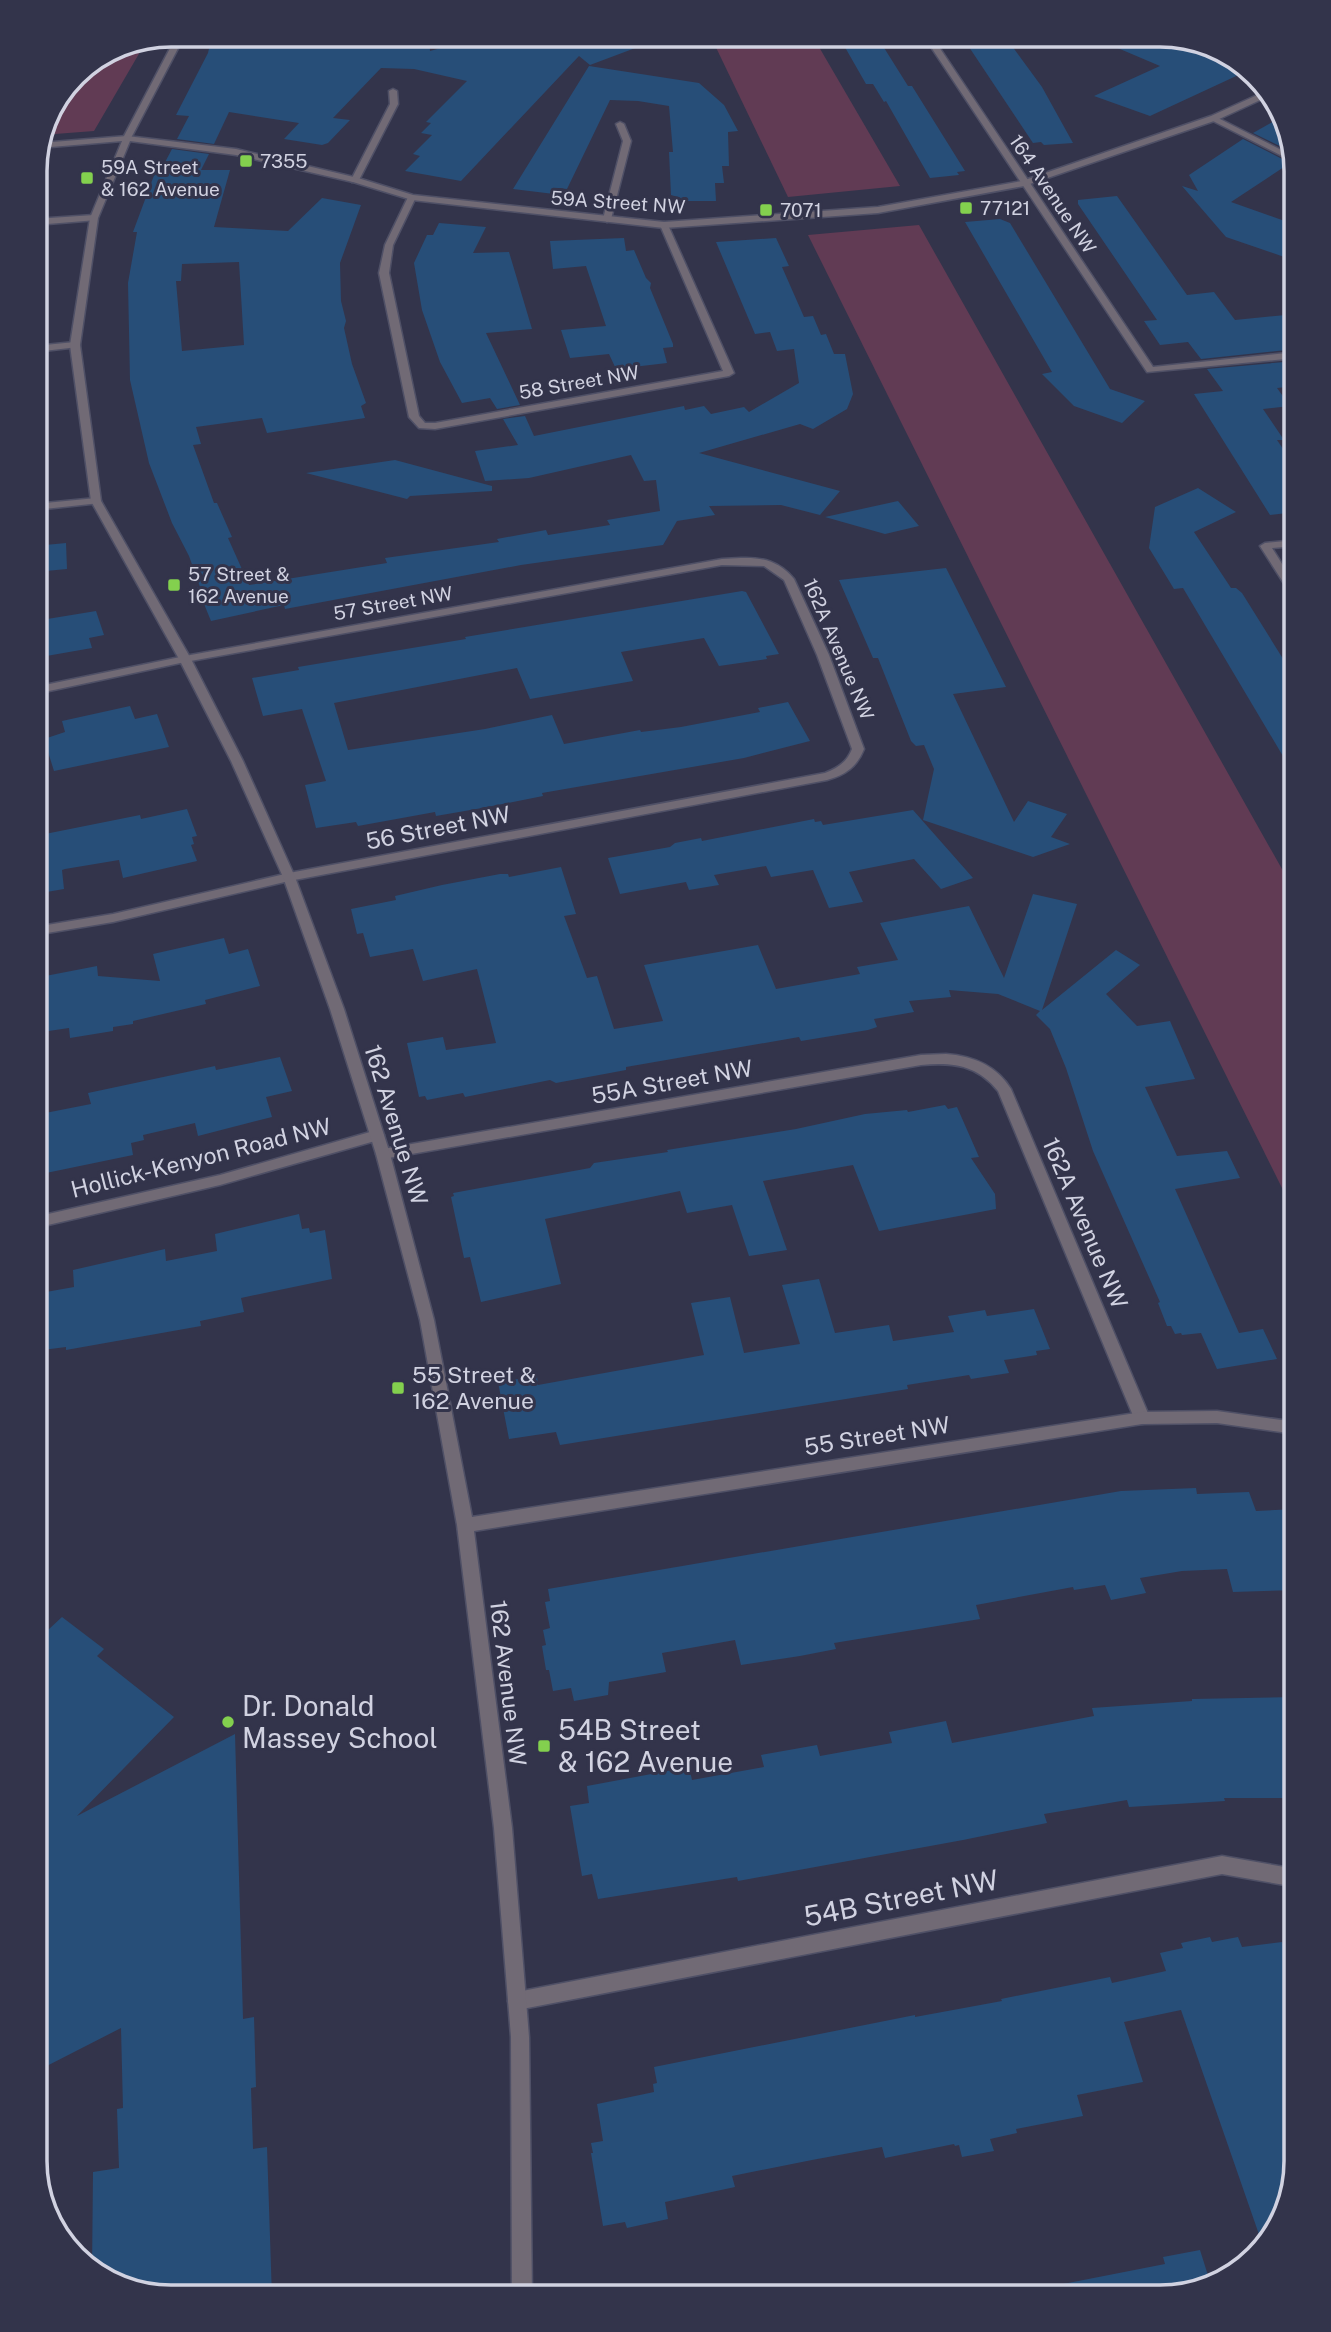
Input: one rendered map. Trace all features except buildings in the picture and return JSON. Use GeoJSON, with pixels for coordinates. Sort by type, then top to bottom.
{"type":"FeatureCollection","features":[{"type":"Feature","properties":{"kind":"street","name":"162 Avenue NW"},"geometry":{"type":"LineString","coordinates":[[173,48],[127,138],[94,218],[75,345],[96,501],[185,659],[237,761],[289,877],[337,1009],[383,1154],[427,1320],[465,1525],[503,1828],[517,2001],[522,2284]]}},
{"type":"Feature","properties":{"kind":"street","name":"164 Avenue NW"},"geometry":{"type":"LineString","coordinates":[[936,48],[1150,370],[1284,356]]}},
{"type":"Feature","properties":{"kind":"street"},"geometry":{"type":"LineString","coordinates":[[355,180],[394,104],[393,91]]}},
{"type":"Feature","properties":{"kind":"street","name":"59A Street NW"},"geometry":{"type":"LineString","coordinates":[[50,145],[127,138],[236,152],[355,180],[412,197],[664,225],[878,210],[1024,183],[1214,118],[1259,97]]}},
{"type":"Feature","properties":{"kind":"street"},"geometry":{"type":"LineString","coordinates":[[1214,118],[1283,155]]}},
{"type":"Feature","properties":{"kind":"street"},"geometry":{"type":"LineString","coordinates":[[607,219],[627,141],[620,124]]}},
{"type":"Feature","properties":{"kind":"street","name":"58 Street NW"},"geometry":{"type":"LineString","coordinates":[[412,197],[389,246],[384,272],[414,417],[422,426],[435,426],[729,373],[664,225]]}},
{"type":"Feature","properties":{"kind":"street"},"geometry":{"type":"LineString","coordinates":[[48,221],[94,218]]}},
{"type":"Feature","properties":{"kind":"street"},"geometry":{"type":"LineString","coordinates":[[48,348],[75,345]]}},
{"type":"Feature","properties":{"kind":"street"},"geometry":{"type":"LineString","coordinates":[[48,506],[96,501]]}},
{"type":"Feature","properties":{"kind":"street"},"geometry":{"type":"LineString","coordinates":[[1284,544],[1265,546],[1284,575]]}},
{"type":"Feature","properties":{"kind":"street","name":"57 Street NW"},"geometry":{"type":"LineString","coordinates":[[48,688],[185,659],[722,562],[759,561]]}},
{"type":"Feature","properties":{"kind":"street","name":"162A Avenue NW"},"geometry":{"type":"LineString","coordinates":[[759,561],[781,569],[789,579],[823,655],[858,749],[855,759],[848,766]]}},
{"type":"Feature","properties":{"kind":"street","name":"56 Street NW"},"geometry":{"type":"LineString","coordinates":[[48,929],[113,918],[289,877],[827,776],[848,766]]}},
{"type":"Feature","properties":{"kind":"street","name":"55A Street NW"},"geometry":{"type":"LineString","coordinates":[[383,1154],[922,1059],[946,1057],[968,1061]]}},
{"type":"Feature","properties":{"kind":"street","name":"162A Avenue NW"},"geometry":{"type":"LineString","coordinates":[[968,1061],[984,1066],[1004,1089],[1142,1418]]}},
{"type":"Feature","properties":{"kind":"street","name":"Hollick-Kenyon Road NW"},"geometry":{"type":"LineString","coordinates":[[47,1220],[220,1180],[377,1135]]}},
{"type":"Feature","properties":{"kind":"street","name":"55 Street NW"},"geometry":{"type":"LineString","coordinates":[[465,1525],[1142,1418],[1217,1417],[1284,1426]]}},
{"type":"Feature","properties":{"kind":"street","name":"54B Street NW"},"geometry":{"type":"LineString","coordinates":[[517,2001],[1222,1864],[1284,1876]]}},
{"type":"Feature","properties":{"kind":"shaded area"},"geometry":{"type":"Polygon","coordinates":[[[716,48],[820,48],[900,186],[788,197],[716,48]]]}},
{"type":"Feature","properties":{"kind":"shaded area"},"geometry":{"type":"Polygon","coordinates":[[[140,52],[94,131],[53,134],[68,102],[89,78],[116,60],[140,52]]]}},
{"type":"Feature","properties":{"kind":"shaded area"},"geometry":{"type":"Polygon","coordinates":[[[919,225],[1284,873],[1284,1192],[808,235],[919,225]]]}},
{"type":"Feature","properties":{"kind":"place","name":"7355"},"geometry":{"type":"Point","coordinates":[246,161]}},
{"type":"Feature","properties":{"kind":"place","name":"59A Street & 162 Avenue"},"geometry":{"type":"Point","coordinates":[87,178]}},
{"type":"Feature","properties":{"kind":"place","name":"77121"},"geometry":{"type":"Point","coordinates":[966,208]}},
{"type":"Feature","properties":{"kind":"place","name":"7071"},"geometry":{"type":"Point","coordinates":[766,210]}},
{"type":"Feature","properties":{"kind":"place","name":"57 Street & 162 Avenue"},"geometry":{"type":"Point","coordinates":[174,585]}},
{"type":"Feature","properties":{"kind":"place","name":"55 Street & 162 Avenue"},"geometry":{"type":"Point","coordinates":[398,1388]}},
{"type":"Feature","properties":{"kind":"place","name":"Dr. Donald Massey School"},"geometry":{"type":"Point","coordinates":[228,1722]}},
{"type":"Feature","properties":{"kind":"place","name":"54B Street & 162 Avenue"},"geometry":{"type":"Point","coordinates":[544,1746]}}]}
